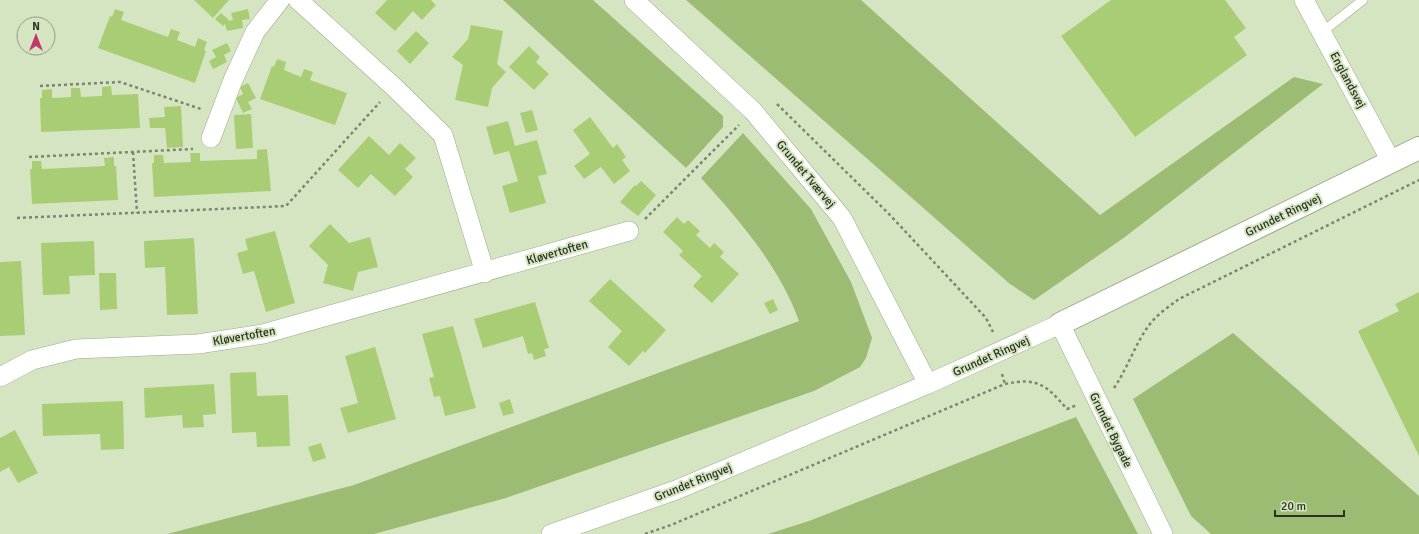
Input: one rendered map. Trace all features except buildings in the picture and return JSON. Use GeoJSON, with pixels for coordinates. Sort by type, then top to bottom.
{"type":"FeatureCollection","features":[{"type":"Feature","properties":{"kind":"street"},"geometry":{"type":"LineString","coordinates":[[210,138],[255,32],[280,0]]}},
{"type":"Feature","properties":{"kind":"street"},"geometry":{"type":"LineString","coordinates":[[298,0],[394,87],[443,135],[485,273]]}},
{"type":"Feature","properties":{"kind":"street","name":"Grundet Tværvej"},"geometry":{"type":"LineString","coordinates":[[634,0],[753,111],[842,218],[928,384]]}},
{"type":"Feature","properties":{"kind":"street","name":"Englandsvej"},"geometry":{"type":"LineString","coordinates":[[1304,0],[1391,161]]}},
{"type":"Feature","properties":{"kind":"street","name":"Grundet Ringvej"},"geometry":{"type":"LineString","coordinates":[[551,534],[676,490],[928,384],[1060,324],[1419,148]]}},
{"type":"Feature","properties":{"kind":"street","name":"Kløvertoften"},"geometry":{"type":"LineString","coordinates":[[0,377],[32,360],[76,349],[198,344],[263,334],[485,273],[629,231]]}},
{"type":"Feature","properties":{"kind":"street","name":"Grundet Bygade"},"geometry":{"type":"LineString","coordinates":[[1060,324],[1163,534]]}},
{"type":"Feature","properties":{"kind":"lane"},"geometry":{"type":"LineString","coordinates":[[1322,32],[1363,0]]}},
{"type":"Feature","properties":{"kind":"path"},"geometry":{"type":"LineString","coordinates":[[40,86],[120,82],[179,103],[220,114]]}},
{"type":"Feature","properties":{"kind":"path"},"geometry":{"type":"LineString","coordinates":[[17,218],[286,206],[394,87]]}},
{"type":"Feature","properties":{"kind":"path"},"geometry":{"type":"LineString","coordinates":[[629,231],[648,217],[753,111],[766,92],[890,215],[986,318],[996,338],[997,353],[1005,384]]}},
{"type":"Feature","properties":{"kind":"path"},"geometry":{"type":"LineString","coordinates":[[29,157],[208,148],[210,138]]}},
{"type":"Feature","properties":{"kind":"path"},"geometry":{"type":"LineString","coordinates":[[133,152],[137,213]]}},
{"type":"Feature","properties":{"kind":"path"},"geometry":{"type":"LineString","coordinates":[[645,534],[671,525],[1005,384],[1023,380],[1038,383],[1050,390],[1067,409],[1114,389],[1126,371],[1148,328],[1163,311],[1179,298],[1419,180]]}},
{"type":"Feature","properties":{"kind":"green space"},"geometry":{"type":"Polygon","coordinates":[[[503,0],[593,0],[723,116],[723,127],[686,168],[503,0]]]}},
{"type":"Feature","properties":{"kind":"green space"},"geometry":{"type":"Polygon","coordinates":[[[686,0],[861,0],[1100,215],[1294,77],[1323,84],[1125,237],[1034,300],[1010,284],[686,0]]]}},
{"type":"Feature","properties":{"kind":"green space"},"geometry":{"type":"Polygon","coordinates":[[[743,133],[811,209],[851,282],[872,338],[866,358],[860,367],[814,391],[506,498],[374,534],[167,534],[354,485],[799,321],[781,282],[757,245],[701,178],[743,133]]]}},
{"type":"Feature","properties":{"kind":"green space"},"geometry":{"type":"Polygon","coordinates":[[[1233,333],[1419,496],[1419,534],[1211,534],[1191,516],[1133,399],[1233,333]]]}},
{"type":"Feature","properties":{"kind":"green space"},"geometry":{"type":"Polygon","coordinates":[[[1076,417],[1138,534],[768,534],[809,521],[1076,417]]]}}]}
